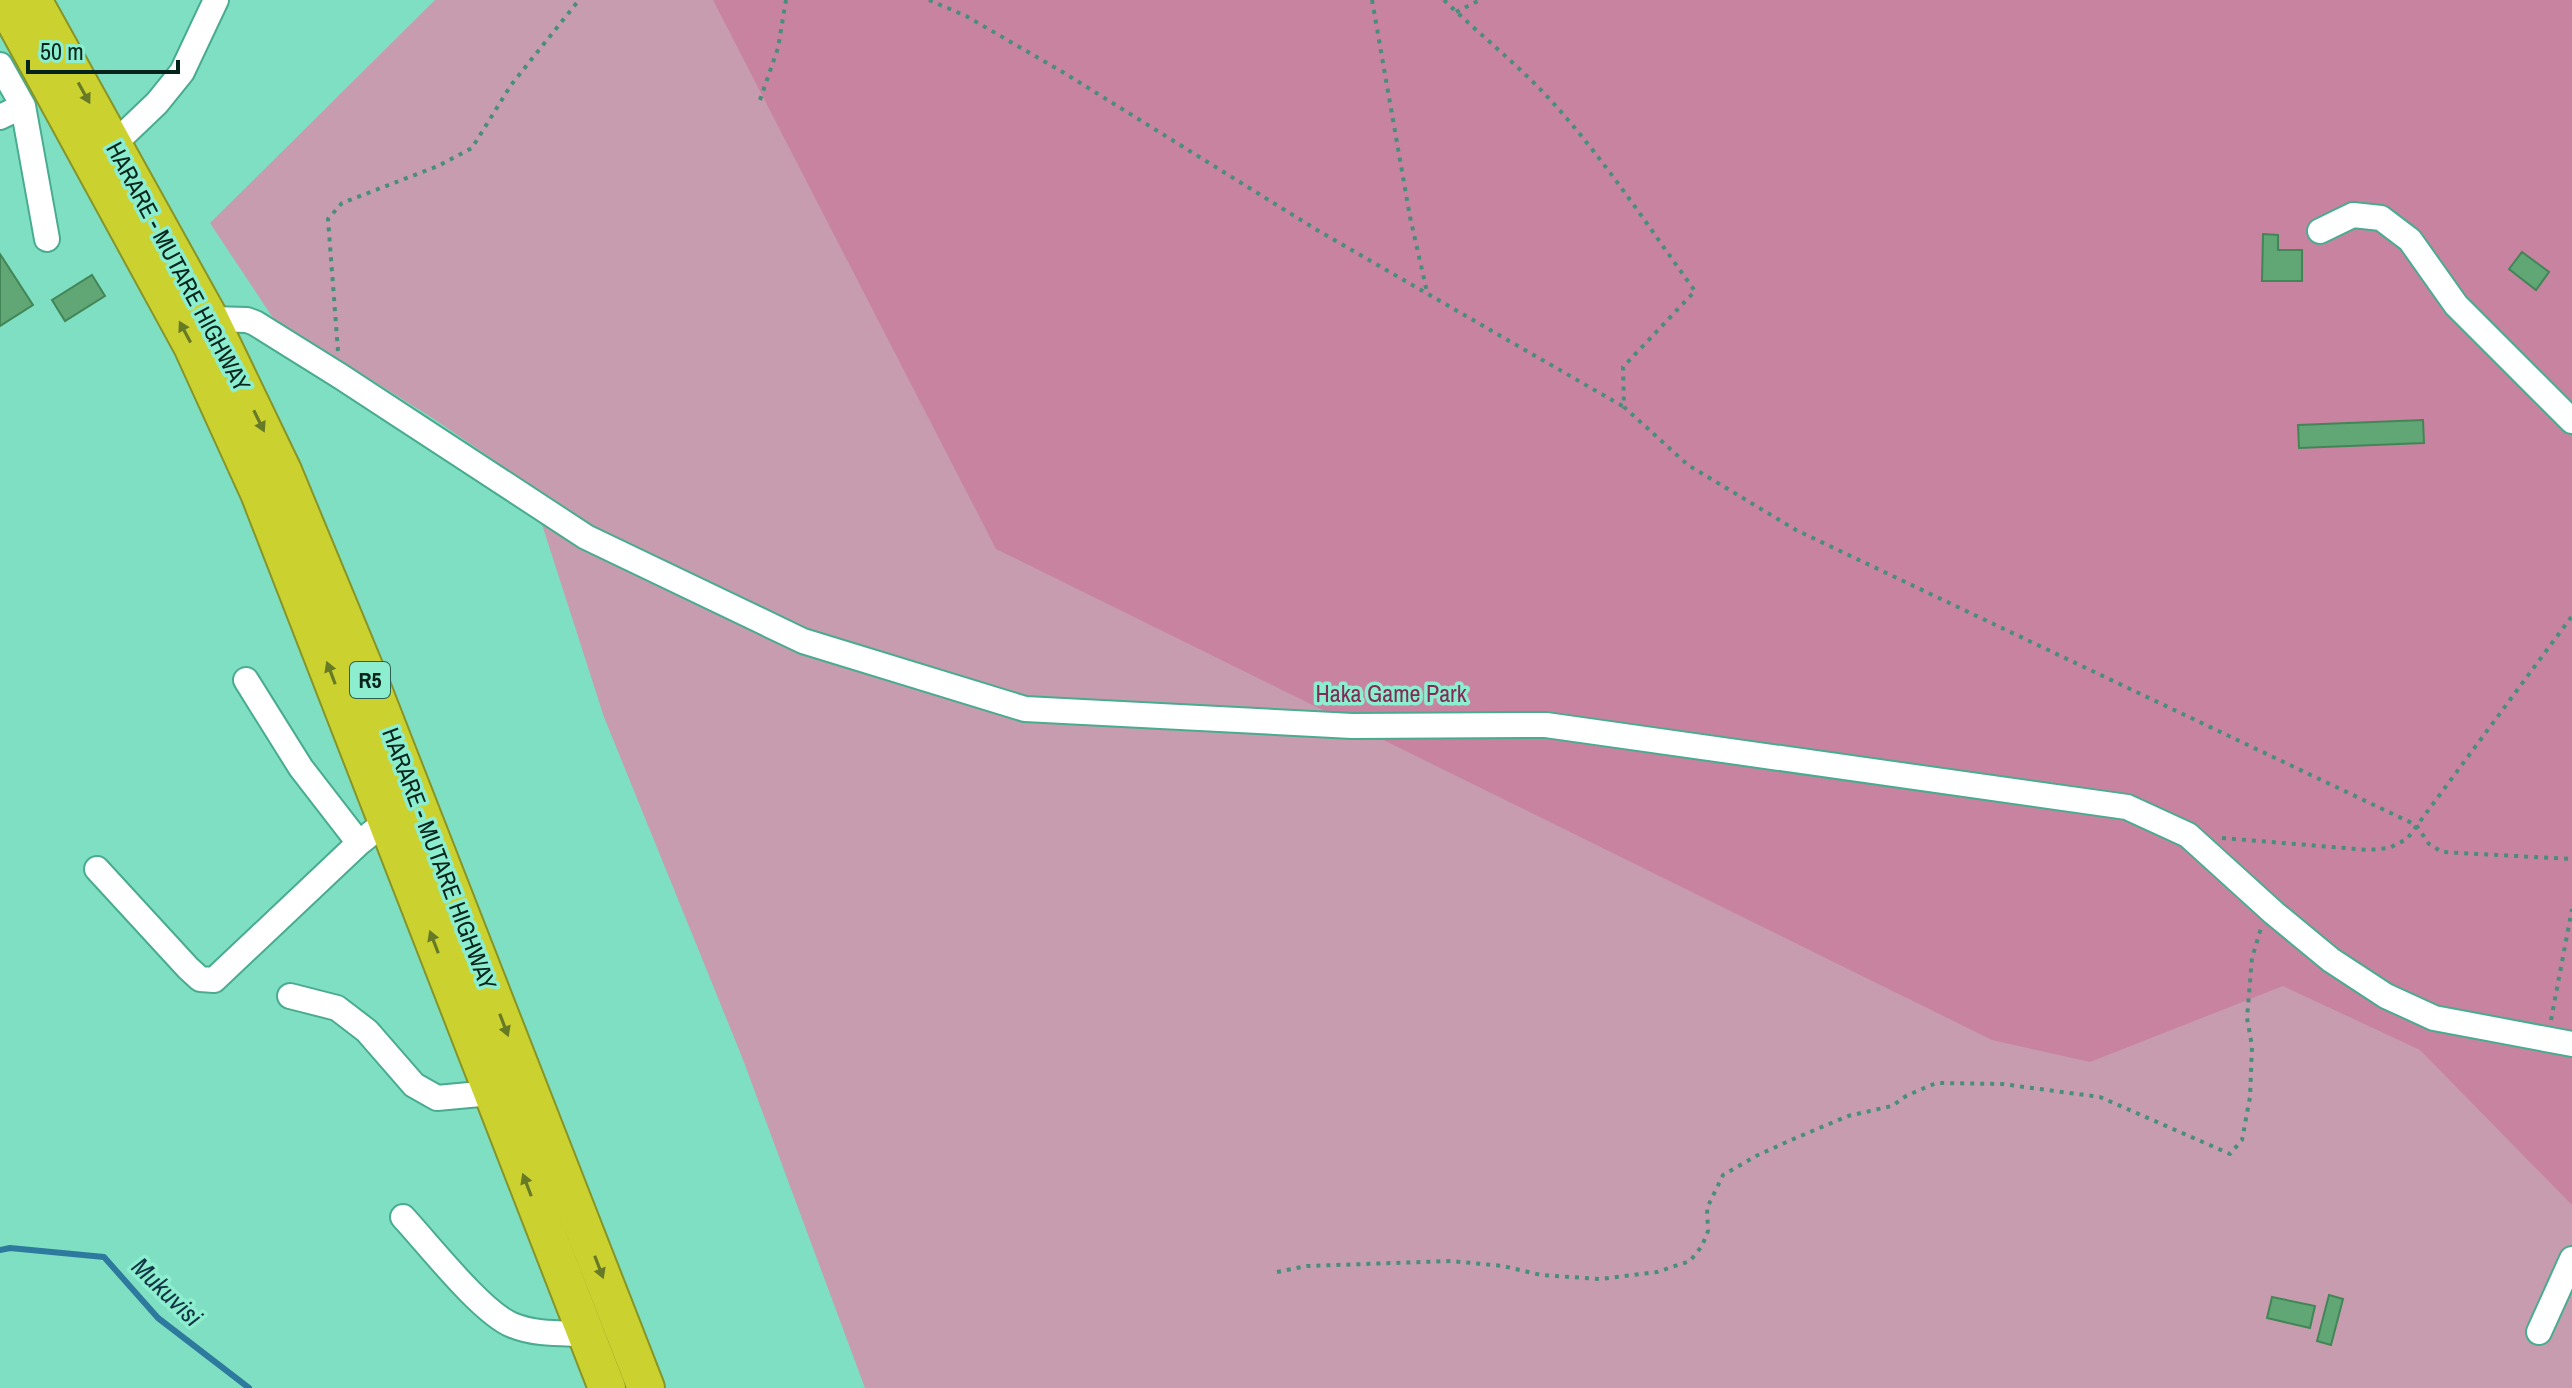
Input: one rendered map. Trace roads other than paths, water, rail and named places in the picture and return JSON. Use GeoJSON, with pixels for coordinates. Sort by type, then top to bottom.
{"type":"FeatureCollection","features":[{"type":"Feature","properties":{"kind":"highway","name":"HARARE - MUTARE HIGHWAY"},"geometry":{"type":"LineString","coordinates":[[3,0],[192,346],[281,546],[607,1388]]}},
{"type":"Feature","properties":{"kind":"highway","name":"HARARE - MUTARE HIGHWAY"},"geometry":{"type":"LineString","coordinates":[[33,0],[210,319],[283,471],[349,630],[646,1388]]}},
{"type":"Feature","properties":{"kind":"lane"},"geometry":{"type":"LineString","coordinates":[[113,145],[157,103],[182,72],[216,0]]}},
{"type":"Feature","properties":{"kind":"lane"},"geometry":{"type":"LineString","coordinates":[[0,65],[23,106],[47,239]]}},
{"type":"Feature","properties":{"kind":"lane"},"geometry":{"type":"LineString","coordinates":[[0,117],[23,106]]}},
{"type":"Feature","properties":{"kind":"lane"},"geometry":{"type":"LineString","coordinates":[[2320,231],[2353,215],[2381,218],[2410,240],[2456,305],[2572,421]]}},
{"type":"Feature","properties":{"kind":"lane"},"geometry":{"type":"LineString","coordinates":[[210,319],[255,323],[586,537],[803,641],[1025,709],[1352,726],[1546,725],[2127,807],[2188,835],[2266,907],[2369,986],[2411,1009],[2434,1018],[2572,1044]]}},
{"type":"Feature","properties":{"kind":"lane"},"geometry":{"type":"LineString","coordinates":[[246,680],[301,768],[359,843]]}},
{"type":"Feature","properties":{"kind":"lane"},"geometry":{"type":"LineString","coordinates":[[97,869],[188,968],[200,979],[214,980],[359,843],[388,820]]}},
{"type":"Feature","properties":{"kind":"lane"},"geometry":{"type":"LineString","coordinates":[[290,996],[337,1008],[367,1031],[414,1085],[437,1098],[491,1093]]}},
{"type":"Feature","properties":{"kind":"lane"},"geometry":{"type":"LineString","coordinates":[[403,1217],[483,1304],[510,1325],[539,1333],[586,1334]]}},
{"type":"Feature","properties":{"kind":"lane"},"geometry":{"type":"LineString","coordinates":[[2539,1332],[2572,1259]]}},
{"type":"Feature","properties":{"kind":"waterway","name":"Mukuvisi"},"geometry":{"type":"LineString","coordinates":[[0,1250],[10,1248],[104,1257],[158,1318],[249,1388]]}},
{"type":"Feature","properties":{"kind":"park label","name":"Haka Game Park"},"geometry":{"type":"Point","coordinates":[1391,694]}}]}
